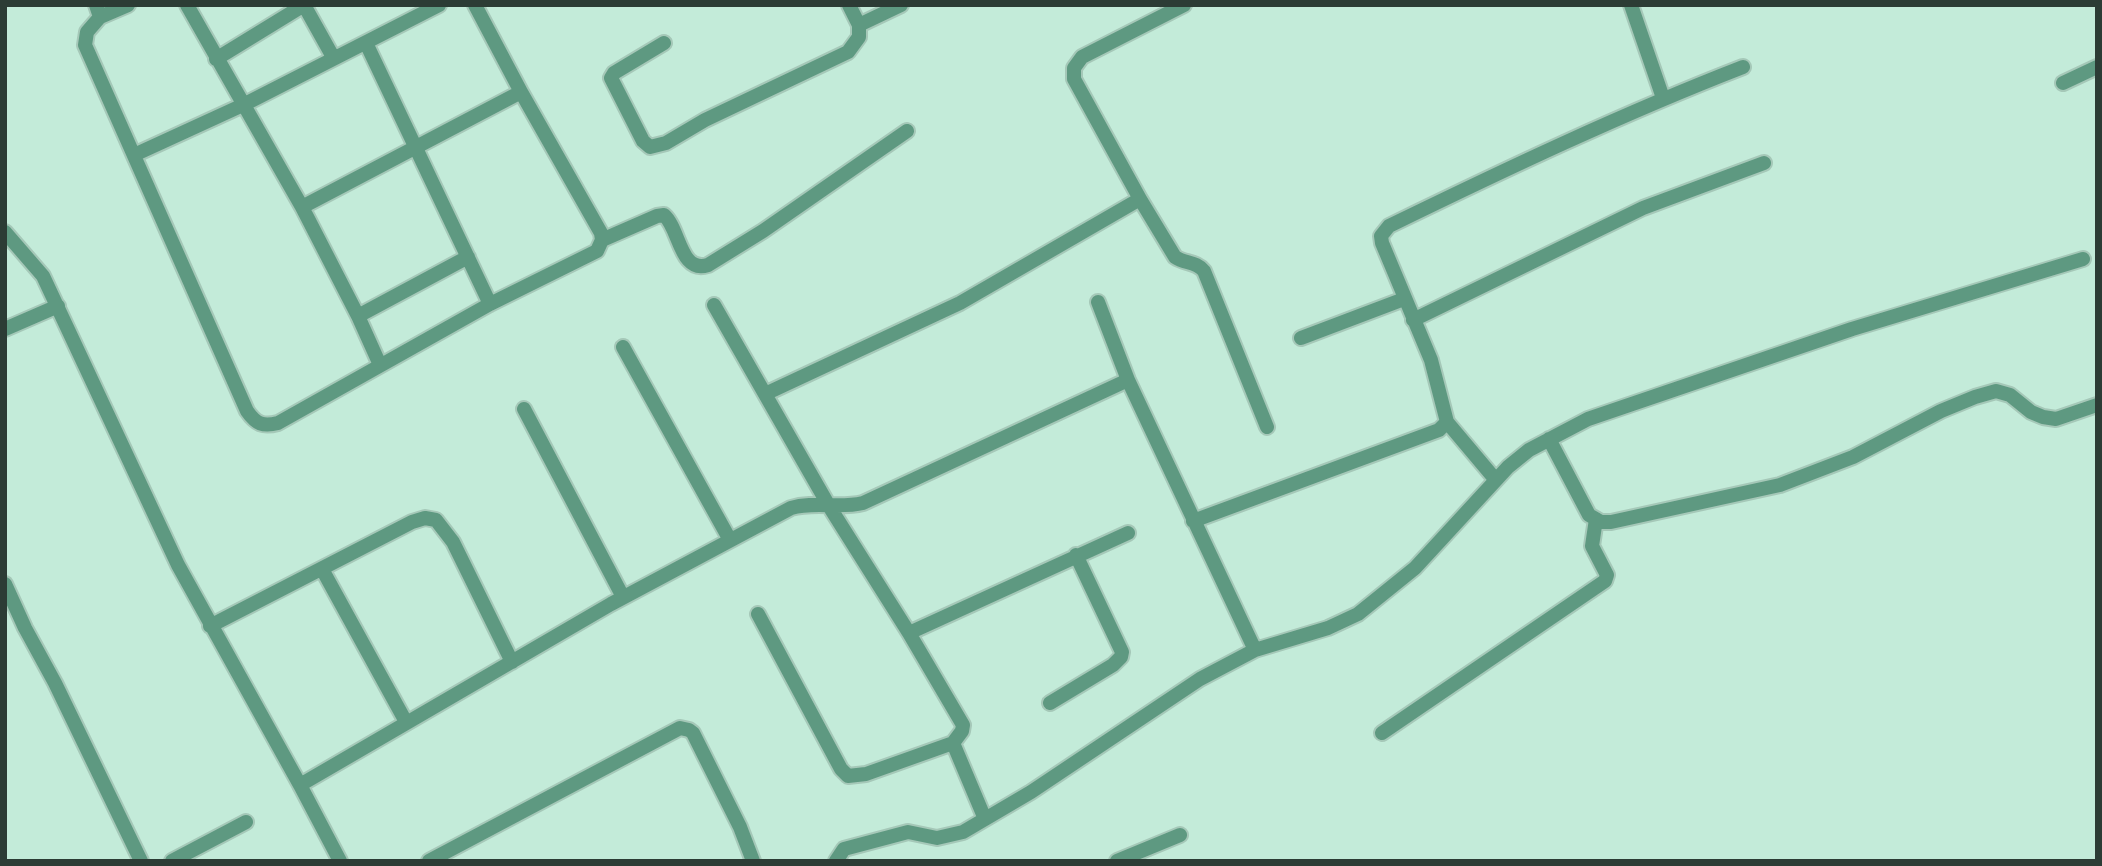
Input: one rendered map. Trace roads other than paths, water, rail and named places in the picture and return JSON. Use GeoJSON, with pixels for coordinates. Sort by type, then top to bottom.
{"type":"FeatureCollection","features":[{"type":"Feature","properties":{"kind":"street"},"geometry":{"type":"LineString","coordinates":[[128,5],[98,11],[85,45],[247,411],[253,420],[268,426],[278,423],[490,304],[597,251],[602,240],[601,233],[475,5]]}},
{"type":"Feature","properties":{"kind":"street"},"geometry":{"type":"LineString","coordinates":[[187,5],[302,207],[380,365]]}},
{"type":"Feature","properties":{"kind":"street"},"geometry":{"type":"LineString","coordinates":[[216,59],[304,5],[334,57]]}},
{"type":"Feature","properties":{"kind":"street"},"geometry":{"type":"LineString","coordinates":[[134,155],[243,105],[439,5]]}},
{"type":"Feature","properties":{"kind":"street"},"geometry":{"type":"LineString","coordinates":[[664,43],[614,73],[611,78],[643,141],[650,147],[666,143],[705,120],[848,52],[859,37],[859,25],[849,5]]}},
{"type":"Feature","properties":{"kind":"street"},"geometry":{"type":"LineString","coordinates":[[859,25],[901,5]]}},
{"type":"Feature","properties":{"kind":"street"},"geometry":{"type":"LineString","coordinates":[[1184,5],[1082,57],[1074,68],[1074,79],[1175,257],[1197,264],[1204,271],[1267,426]]}},
{"type":"Feature","properties":{"kind":"street"},"geometry":{"type":"LineString","coordinates":[[1631,5],[1663,98]]}},
{"type":"Feature","properties":{"kind":"street"},"geometry":{"type":"LineString","coordinates":[[366,43],[490,304]]}},
{"type":"Feature","properties":{"kind":"street"},"geometry":{"type":"LineString","coordinates":[[1496,479],[1447,422],[1430,360],[1381,236],[1389,226],[1524,161],[1663,98],[1743,66]]}},
{"type":"Feature","properties":{"kind":"street"},"geometry":{"type":"LineString","coordinates":[[2063,83],[2096,70]]}},
{"type":"Feature","properties":{"kind":"street"},"geometry":{"type":"LineString","coordinates":[[302,207],[521,92]]}},
{"type":"Feature","properties":{"kind":"street"},"geometry":{"type":"LineString","coordinates":[[602,240],[664,215],[670,221],[690,264],[699,267],[708,265],[763,231],[907,131]]}},
{"type":"Feature","properties":{"kind":"street"},"geometry":{"type":"LineString","coordinates":[[1413,320],[1643,208],[1764,163]]}},
{"type":"Feature","properties":{"kind":"street"},"geometry":{"type":"LineString","coordinates":[[765,394],[960,303],[1140,199]]}},
{"type":"Feature","properties":{"kind":"street"},"geometry":{"type":"LineString","coordinates":[[5,232],[43,276],[178,565],[340,861]]}},
{"type":"Feature","properties":{"kind":"street"},"geometry":{"type":"LineString","coordinates":[[358,316],[468,257]]}},
{"type":"Feature","properties":{"kind":"street"},"geometry":{"type":"LineString","coordinates":[[836,861],[844,849],[908,832],[943,838],[962,832],[1031,792],[1200,679],[1255,650],[1328,628],[1358,614],[1415,568],[1496,479],[1529,450],[1588,419],[1852,329],[2083,259]]}},
{"type":"Feature","properties":{"kind":"street"},"geometry":{"type":"LineString","coordinates":[[1301,338],[1404,299]]}},
{"type":"Feature","properties":{"kind":"street"},"geometry":{"type":"LineString","coordinates":[[1098,302],[1128,380],[1255,650]]}},
{"type":"Feature","properties":{"kind":"street"},"geometry":{"type":"LineString","coordinates":[[713,305],[829,506],[963,725],[962,732],[953,743],[866,774],[848,776],[841,769],[758,614]]}},
{"type":"Feature","properties":{"kind":"street"},"geometry":{"type":"LineString","coordinates":[[5,329],[58,306]]}},
{"type":"Feature","properties":{"kind":"street"},"geometry":{"type":"LineString","coordinates":[[623,346],[730,540]]}},
{"type":"Feature","properties":{"kind":"street"},"geometry":{"type":"LineString","coordinates":[[300,785],[623,597],[791,508],[805,505],[848,507],[863,503],[1128,380]]}},
{"type":"Feature","properties":{"kind":"street"},"geometry":{"type":"LineString","coordinates":[[1549,439],[1590,515],[1611,522],[1780,485],[1853,457],[1952,406],[1996,391],[2010,395],[2031,412],[2056,419],[2097,405]]}},
{"type":"Feature","properties":{"kind":"street"},"geometry":{"type":"LineString","coordinates":[[524,409],[623,597]]}},
{"type":"Feature","properties":{"kind":"street"},"geometry":{"type":"LineString","coordinates":[[1193,521],[1438,430],[1447,422]]}},
{"type":"Feature","properties":{"kind":"street"},"geometry":{"type":"LineString","coordinates":[[210,626],[411,522],[425,518],[436,520],[453,542],[512,662]]}},
{"type":"Feature","properties":{"kind":"street"},"geometry":{"type":"LineString","coordinates":[[1382,733],[1605,581],[1606,575],[1592,545],[1596,519]]}},
{"type":"Feature","properties":{"kind":"street"},"geometry":{"type":"LineString","coordinates":[[909,633],[1128,533]]}},
{"type":"Feature","properties":{"kind":"street"},"geometry":{"type":"LineString","coordinates":[[1051,703],[1113,665],[1122,652],[1076,555]]}},
{"type":"Feature","properties":{"kind":"street"},"geometry":{"type":"LineString","coordinates":[[322,569],[406,722]]}},
{"type":"Feature","properties":{"kind":"street"},"geometry":{"type":"LineString","coordinates":[[5,583],[141,861]]}},
{"type":"Feature","properties":{"kind":"street"},"geometry":{"type":"LineString","coordinates":[[429,861],[680,728],[693,733],[740,827],[753,861]]}},
{"type":"Feature","properties":{"kind":"street"},"geometry":{"type":"LineString","coordinates":[[953,743],[985,819]]}},
{"type":"Feature","properties":{"kind":"street"},"geometry":{"type":"LineString","coordinates":[[172,861],[246,822]]}},
{"type":"Feature","properties":{"kind":"street"},"geometry":{"type":"LineString","coordinates":[[1117,861],[1180,835]]}}]}
